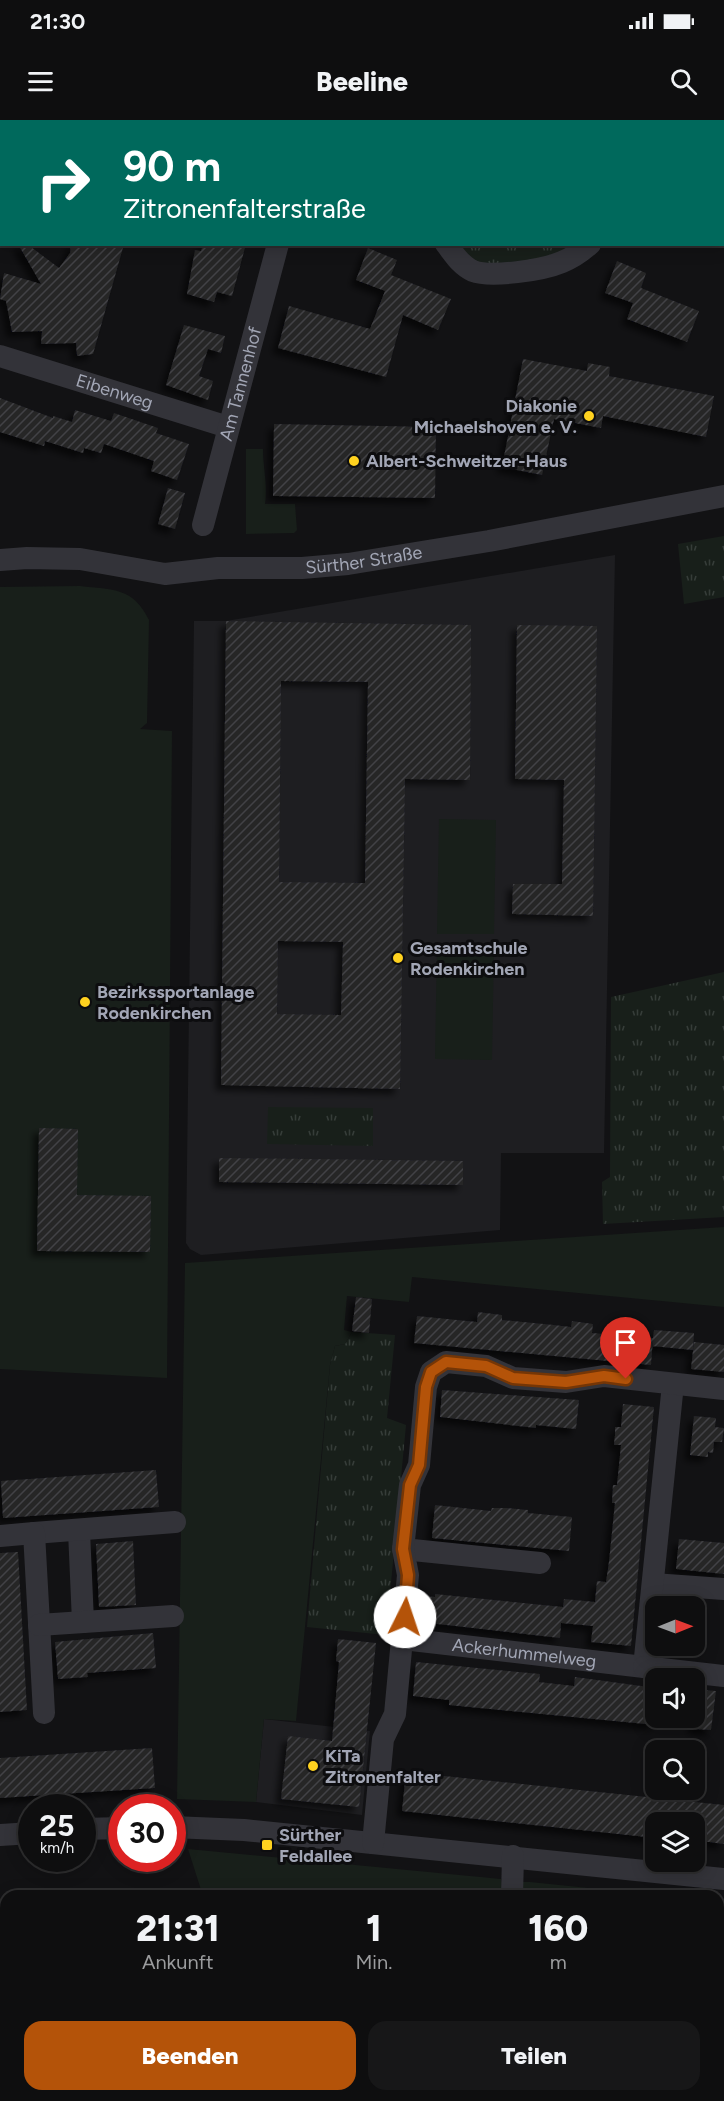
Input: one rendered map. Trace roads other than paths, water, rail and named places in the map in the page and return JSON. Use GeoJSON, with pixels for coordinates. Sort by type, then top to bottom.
{"type":"FeatureCollection","features":[{"type":"Feature","properties":{"kind":"street","name":"Am Tannenhof"},"geometry":{"type":"LineString","coordinates":[[203,525],[277,246]]}},
{"type":"Feature","properties":{"kind":"street"},"geometry":{"type":"LineString","coordinates":[[448,246],[467,267],[475,272],[522,271],[561,263],[587,246]]}},
{"type":"Feature","properties":{"kind":"street","name":"Eibenweg"},"geometry":{"type":"LineString","coordinates":[[0,357],[228,427]]}},
{"type":"Feature","properties":{"kind":"street","name":"Sürther Straße"},"geometry":{"type":"LineString","coordinates":[[0,561],[27,558],[80,559],[165,574],[218,568],[337,565],[489,541],[724,496]]}},
{"type":"Feature","properties":{"kind":"street"},"geometry":{"type":"LineString","coordinates":[[373,1843],[383,1739],[395,1714],[403,1639],[408,1575],[403,1549],[410,1485],[419,1465],[426,1387],[431,1372],[446,1362],[486,1366],[513,1378],[566,1382],[604,1376],[724,1389]]}},
{"type":"Feature","properties":{"kind":"street"},"geometry":{"type":"LineString","coordinates":[[644,1668],[673,1384]]}},
{"type":"Feature","properties":{"kind":"street"},"geometry":{"type":"LineString","coordinates":[[0,1536],[175,1522]]}},
{"type":"Feature","properties":{"kind":"street"},"geometry":{"type":"LineString","coordinates":[[78,1531],[83,1622]]}},
{"type":"Feature","properties":{"kind":"street"},"geometry":{"type":"LineString","coordinates":[[34,1533],[44,1713]]}},
{"type":"Feature","properties":{"kind":"street"},"geometry":{"type":"LineString","coordinates":[[403,1549],[540,1563]]}},
{"type":"Feature","properties":{"kind":"street"},"geometry":{"type":"LineString","coordinates":[[653,1584],[724,1589]]}},
{"type":"Feature","properties":{"kind":"street"},"geometry":{"type":"LineString","coordinates":[[39,1625],[173,1616]]}},
{"type":"Feature","properties":{"kind":"street","name":"Ackerhummelweg"},"geometry":{"type":"LineString","coordinates":[[403,1639],[724,1676]]}},
{"type":"Feature","properties":{"kind":"street"},"geometry":{"type":"LineString","coordinates":[[186,1828],[244,1830],[724,1879]]}},
{"type":"Feature","properties":{"kind":"street"},"geometry":{"type":"LineString","coordinates":[[0,1835],[18,1834]]}},
{"type":"Feature","properties":{"kind":"street"},"geometry":{"type":"LineString","coordinates":[[512,1890],[513,1856]]}},
{"type":"Feature","properties":{"kind":"place","name":"Diakonie Michaelshoven e. V."},"geometry":{"type":"Point","coordinates":[589,416]}},
{"type":"Feature","properties":{"kind":"place","name":"Albert-Schweitzer-Haus"},"geometry":{"type":"Point","coordinates":[354,461]}},
{"type":"Feature","properties":{"kind":"place","name":"Gesamtschule Rodenkirchen"},"geometry":{"type":"Point","coordinates":[398,958]}},
{"type":"Feature","properties":{"kind":"place","name":"Bezirkssportanlage Rodenkirchen"},"geometry":{"type":"Point","coordinates":[85,1002]}},
{"type":"Feature","properties":{"kind":"place","name":"KiTa Zitronenfalter"},"geometry":{"type":"Point","coordinates":[313,1766]}},
{"type":"Feature","properties":{"kind":"place","name":"Sürther Feldallee"},"geometry":{"type":"Point","coordinates":[267,1845]}}]}
